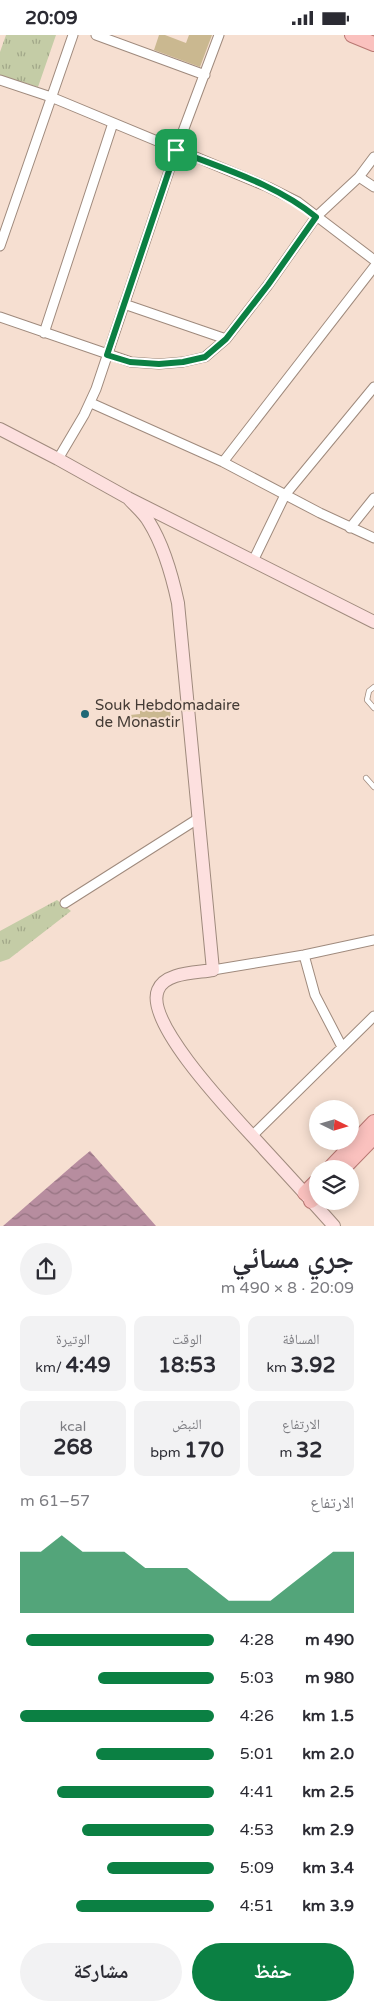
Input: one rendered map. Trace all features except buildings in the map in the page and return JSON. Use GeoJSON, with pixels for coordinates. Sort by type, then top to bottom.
{"type":"FeatureCollection","features":[{"type":"Feature","properties":{"kind":"main road"},"geometry":{"type":"LineString","coordinates":[[352,35],[374,44]]}},
{"type":"Feature","properties":{"kind":"main road"},"geometry":{"type":"LineString","coordinates":[[338,1160],[374,1123]]}},
{"type":"Feature","properties":{"kind":"main road"},"geometry":{"type":"LineString","coordinates":[[352,1160],[374,1137]]}},
{"type":"Feature","properties":{"kind":"street"},"geometry":{"type":"LineString","coordinates":[[0,246],[73,35]]}},
{"type":"Feature","properties":{"kind":"street"},"geometry":{"type":"LineString","coordinates":[[96,35],[205,75]]}},
{"type":"Feature","properties":{"kind":"street"},"geometry":{"type":"LineString","coordinates":[[58,459],[90,403],[176,150],[219,35]]}},
{"type":"Feature","properties":{"kind":"street"},"geometry":{"type":"LineString","coordinates":[[0,79],[51,97],[268,187],[298,202],[374,260]]}},
{"type":"Feature","properties":{"kind":"street"},"geometry":{"type":"LineString","coordinates":[[44,333],[113,123]]}},
{"type":"Feature","properties":{"kind":"street"},"geometry":{"type":"LineString","coordinates":[[0,317],[130,362],[159,364],[183,362],[205,357],[226,339],[268,285],[316,217],[359,177],[374,157]]}},
{"type":"Feature","properties":{"kind":"street"},"geometry":{"type":"LineString","coordinates":[[359,177],[374,187]]}},
{"type":"Feature","properties":{"kind":"street"},"geometry":{"type":"LineString","coordinates":[[223,462],[374,267]]}},
{"type":"Feature","properties":{"kind":"street"},"geometry":{"type":"LineString","coordinates":[[124,304],[226,339]]}},
{"type":"Feature","properties":{"kind":"street"},"geometry":{"type":"LineString","coordinates":[[253,561],[285,495],[374,387]]}},
{"type":"Feature","properties":{"kind":"street"},"geometry":{"type":"LineString","coordinates":[[90,403],[223,462],[350,528],[374,538]]}},
{"type":"Feature","properties":{"kind":"street"},"geometry":{"type":"LineString","coordinates":[[0,429],[128,498],[374,622]]}},
{"type":"Feature","properties":{"kind":"street"},"geometry":{"type":"LineString","coordinates":[[128,498],[148,521],[162,548],[176,594],[213,970]]}},
{"type":"Feature","properties":{"kind":"street"},"geometry":{"type":"LineString","coordinates":[[350,528],[374,498]]}},
{"type":"Feature","properties":{"kind":"street"},"geometry":{"type":"LineString","coordinates":[[65,903],[199,818]]}},
{"type":"Feature","properties":{"kind":"street"},"geometry":{"type":"LineString","coordinates":[[309,1194],[191,1066],[158,1009],[157,991],[169,979],[181,975],[304,955],[374,940]]}},
{"type":"Feature","properties":{"kind":"street"},"geometry":{"type":"LineString","coordinates":[[304,955],[315,995],[342,1047]]}},
{"type":"Feature","properties":{"kind":"street"},"geometry":{"type":"LineString","coordinates":[[253,1135],[374,1016]]}},
{"type":"Feature","properties":{"kind":"street"},"geometry":{"type":"LineString","coordinates":[[322,1210],[334,1226]]}},
{"type":"Feature","properties":{"kind":"lane"},"geometry":{"type":"LineString","coordinates":[[374,687],[369,691],[367,701],[374,708]]}},
{"type":"Feature","properties":{"kind":"lane"},"geometry":{"type":"LineString","coordinates":[[366,777],[374,787]]}},
{"type":"Feature","properties":{"kind":"green space"},"geometry":{"type":"Polygon","coordinates":[[[6,35],[56,35],[38,87],[0,75],[0,52],[6,35]]]}},
{"type":"Feature","properties":{"kind":"green space"},"geometry":{"type":"Polygon","coordinates":[[[57,900],[71,911],[9,959],[0,962],[0,931],[57,900]]]}},
{"type":"Feature","properties":{"kind":"water"},"geometry":{"type":"Polygon","coordinates":[[[90,1151],[156,1226],[3,1226],[79,1160],[90,1151]]]}},
{"type":"Feature","properties":{"kind":"place","name":"Souk Hebdomadaire de Monastir"},"geometry":{"type":"Point","coordinates":[85,714]}},
{"type":"Feature","properties":{"kind":"route"},"geometry":{"type":"LineString","coordinates":[[176,150],[268,187],[298,202],[316,217],[268,285],[226,339],[205,357],[183,362],[159,364],[130,362],[107,355],[176,150]]}}]}
